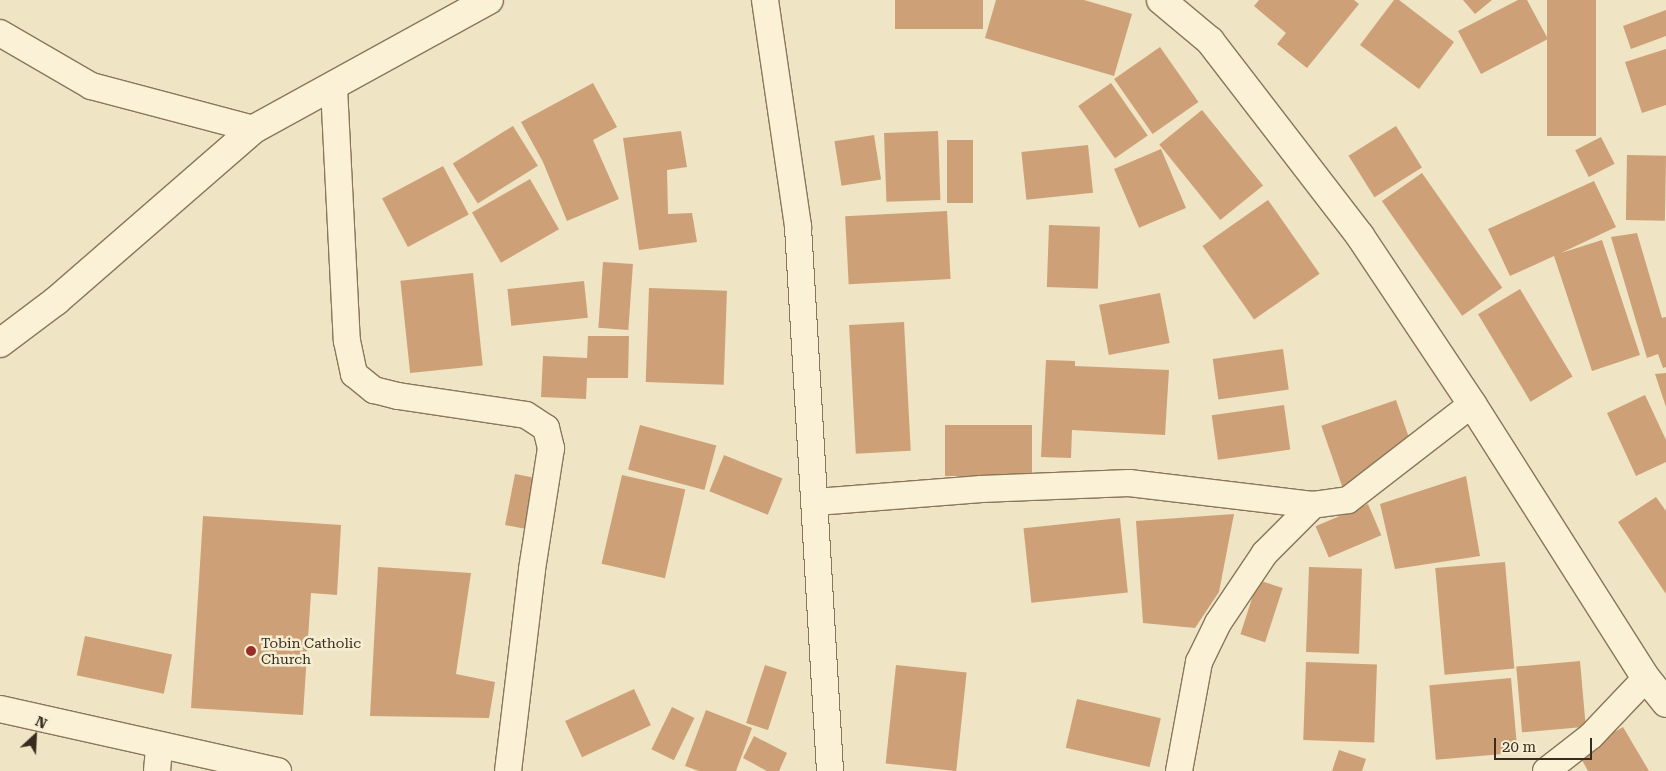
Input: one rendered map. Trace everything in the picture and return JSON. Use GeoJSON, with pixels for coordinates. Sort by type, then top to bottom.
{"type":"FeatureCollection","features":[{"type":"Feature","properties":{"kind":"street"},"geometry":{"type":"LineString","coordinates":[[0,343],[56,301],[254,129],[334,88],[489,0]]}},
{"type":"Feature","properties":{"kind":"street"},"geometry":{"type":"LineString","coordinates":[[765,0],[798,228],[816,502],[830,771]]}},
{"type":"Feature","properties":{"kind":"street"},"geometry":{"type":"LineString","coordinates":[[1161,0],[1210,41],[1354,228],[1472,404],[1646,678],[1666,703]]}},
{"type":"Feature","properties":{"kind":"street"},"geometry":{"type":"LineString","coordinates":[[0,33],[92,86],[254,129]]}},
{"type":"Feature","properties":{"kind":"street"},"geometry":{"type":"LineString","coordinates":[[334,88],[347,341],[354,374],[374,390],[526,415],[546,428],[551,448],[532,570],[508,771]]}},
{"type":"Feature","properties":{"kind":"street"},"geometry":{"type":"LineString","coordinates":[[816,502],[981,489],[1129,483],[1313,505],[1348,500],[1472,404]]}},
{"type":"Feature","properties":{"kind":"street"},"geometry":{"type":"LineString","coordinates":[[1178,771],[1199,662],[1218,622],[1265,553],[1313,505]]}},
{"type":"Feature","properties":{"kind":"street"},"geometry":{"type":"LineString","coordinates":[[1546,771],[1591,736],[1646,678]]}},
{"type":"Feature","properties":{"kind":"street"},"geometry":{"type":"LineString","coordinates":[[0,709],[158,759],[278,771]]}},
{"type":"Feature","properties":{"kind":"building"},"geometry":{"type":"Polygon","coordinates":[[[895,0],[983,0],[983,29],[895,29],[895,0]]]}},
{"type":"Feature","properties":{"kind":"building"},"geometry":{"type":"Polygon","coordinates":[[[996,0],[1084,0],[1132,14],[1114,76],[985,38],[996,0]]]}},
{"type":"Feature","properties":{"kind":"building"},"geometry":{"type":"Polygon","coordinates":[[[1259,0],[1354,0],[1359,4],[1307,68],[1277,44],[1286,33],[1254,6],[1259,0]]]}},
{"type":"Feature","properties":{"kind":"building"},"geometry":{"type":"Polygon","coordinates":[[[1394,0],[1399,0],[1454,42],[1419,89],[1360,45],[1394,0]]]}},
{"type":"Feature","properties":{"kind":"building"},"geometry":{"type":"Polygon","coordinates":[[[1463,0],[1492,0],[1475,14],[1463,0]]]}},
{"type":"Feature","properties":{"kind":"building"},"geometry":{"type":"Polygon","coordinates":[[[1518,0],[1527,0],[1548,39],[1481,74],[1458,31],[1518,0]]]}},
{"type":"Feature","properties":{"kind":"building"},"geometry":{"type":"Polygon","coordinates":[[[1547,0],[1596,0],[1596,136],[1547,136],[1547,0]]]}},
{"type":"Feature","properties":{"kind":"building"},"geometry":{"type":"Polygon","coordinates":[[[1666,10],[1666,36],[1631,49],[1623,26],[1666,10]]]}},
{"type":"Feature","properties":{"kind":"building"},"geometry":{"type":"Polygon","coordinates":[[[1160,47],[1198,102],[1153,134],[1114,79],[1160,47]]]}},
{"type":"Feature","properties":{"kind":"building"},"geometry":{"type":"Polygon","coordinates":[[[1666,49],[1666,105],[1642,113],[1625,62],[1666,49]]]}},
{"type":"Feature","properties":{"kind":"building"},"geometry":{"type":"Polygon","coordinates":[[[593,83],[617,127],[593,140],[619,199],[567,221],[543,162],[521,122],[593,83]]]}},
{"type":"Feature","properties":{"kind":"building"},"geometry":{"type":"Polygon","coordinates":[[[1111,83],[1148,135],[1115,158],[1078,106],[1111,83]]]}},
{"type":"Feature","properties":{"kind":"building"},"geometry":{"type":"Polygon","coordinates":[[[1202,110],[1263,185],[1220,220],[1159,145],[1202,110]]]}},
{"type":"Feature","properties":{"kind":"building"},"geometry":{"type":"Polygon","coordinates":[[[513,126],[538,166],[478,203],[453,164],[513,126]]]}},
{"type":"Feature","properties":{"kind":"building"},"geometry":{"type":"Polygon","coordinates":[[[1396,126],[1422,168],[1374,197],[1349,156],[1396,126]]]}},
{"type":"Feature","properties":{"kind":"building"},"geometry":{"type":"Polygon","coordinates":[[[681,131],[687,167],[667,170],[668,214],[692,213],[697,242],[639,250],[623,138],[681,131]]]}},
{"type":"Feature","properties":{"kind":"building"},"geometry":{"type":"Polygon","coordinates":[[[938,131],[940,200],[886,202],[884,133],[938,131]]]}},
{"type":"Feature","properties":{"kind":"building"},"geometry":{"type":"Polygon","coordinates":[[[874,135],[881,179],[842,186],[834,141],[874,135]]]}},
{"type":"Feature","properties":{"kind":"building"},"geometry":{"type":"Polygon","coordinates":[[[1601,137],[1615,164],[1589,177],[1575,150],[1601,137]]]}},
{"type":"Feature","properties":{"kind":"building"},"geometry":{"type":"Polygon","coordinates":[[[947,140],[973,140],[973,203],[947,203],[947,140]]]}},
{"type":"Feature","properties":{"kind":"building"},"geometry":{"type":"Polygon","coordinates":[[[1088,145],[1093,193],[1026,200],[1021,152],[1088,145]]]}},
{"type":"Feature","properties":{"kind":"building"},"geometry":{"type":"Polygon","coordinates":[[[1161,149],[1186,208],[1139,228],[1114,169],[1161,149]]]}},
{"type":"Feature","properties":{"kind":"building"},"geometry":{"type":"Polygon","coordinates":[[[1627,155],[1666,156],[1665,221],[1626,220],[1627,155]]]}},
{"type":"Feature","properties":{"kind":"building"},"geometry":{"type":"Polygon","coordinates":[[[443,166],[469,215],[408,247],[382,198],[443,166]]]}},
{"type":"Feature","properties":{"kind":"building"},"geometry":{"type":"Polygon","coordinates":[[[1422,173],[1502,288],[1462,316],[1382,201],[1422,173]]]}},
{"type":"Feature","properties":{"kind":"building"},"geometry":{"type":"Polygon","coordinates":[[[530,179],[559,229],[501,263],[472,212],[530,179]]]}},
{"type":"Feature","properties":{"kind":"building"},"geometry":{"type":"Polygon","coordinates":[[[1594,181],[1616,227],[1561,253],[1602,240],[1640,355],[1592,371],[1554,256],[1510,276],[1488,229],[1594,181]]]}},
{"type":"Feature","properties":{"kind":"building"},"geometry":{"type":"Polygon","coordinates":[[[1268,200],[1320,274],[1254,320],[1202,246],[1268,200]]]}},
{"type":"Feature","properties":{"kind":"building"},"geometry":{"type":"Polygon","coordinates":[[[947,211],[951,279],[849,284],[845,216],[947,211]]]}},
{"type":"Feature","properties":{"kind":"building"},"geometry":{"type":"Polygon","coordinates":[[[1049,225],[1100,227],[1098,289],[1047,287],[1049,225]]]}},
{"type":"Feature","properties":{"kind":"building"},"geometry":{"type":"Polygon","coordinates":[[[1637,233],[1662,318],[1666,317],[1666,367],[1663,368],[1658,354],[1647,358],[1611,237],[1637,233]]]}},
{"type":"Feature","properties":{"kind":"building"},"geometry":{"type":"Polygon","coordinates":[[[603,262],[633,264],[628,330],[598,328],[603,262]]]}},
{"type":"Feature","properties":{"kind":"building"},"geometry":{"type":"Polygon","coordinates":[[[473,273],[483,365],[410,373],[400,281],[473,273]]]}},
{"type":"Feature","properties":{"kind":"building"},"geometry":{"type":"Polygon","coordinates":[[[584,281],[588,318],[511,326],[507,289],[584,281]]]}},
{"type":"Feature","properties":{"kind":"building"},"geometry":{"type":"Polygon","coordinates":[[[649,288],[727,291],[724,385],[646,382],[649,288]]]}},
{"type":"Feature","properties":{"kind":"building"},"geometry":{"type":"Polygon","coordinates":[[[1520,289],[1573,376],[1531,402],[1478,314],[1520,289]]]}},
{"type":"Feature","properties":{"kind":"building"},"geometry":{"type":"Polygon","coordinates":[[[1160,293],[1170,343],[1109,355],[1099,305],[1160,293]]]}},
{"type":"Feature","properties":{"kind":"building"},"geometry":{"type":"Polygon","coordinates":[[[904,322],[911,451],[856,454],[849,325],[904,322]]]}},
{"type":"Feature","properties":{"kind":"building"},"geometry":{"type":"Polygon","coordinates":[[[588,336],[629,336],[628,378],[587,378],[586,399],[541,397],[543,356],[587,358],[588,336]]]}},
{"type":"Feature","properties":{"kind":"building"},"geometry":{"type":"Polygon","coordinates":[[[1283,349],[1289,390],[1218,399],[1213,359],[1283,349]]]}},
{"type":"Feature","properties":{"kind":"building"},"geometry":{"type":"Polygon","coordinates":[[[1046,360],[1075,361],[1075,366],[1169,370],[1165,435],[1072,430],[1071,458],[1041,457],[1046,360]]]}},
{"type":"Feature","properties":{"kind":"building"},"geometry":{"type":"Polygon","coordinates":[[[1666,373],[1666,407],[1655,374],[1666,373]]]}},
{"type":"Feature","properties":{"kind":"building"},"geometry":{"type":"Polygon","coordinates":[[[1645,395],[1666,440],[1666,462],[1636,476],[1607,413],[1645,395]]]}},
{"type":"Feature","properties":{"kind":"building"},"geometry":{"type":"Polygon","coordinates":[[[1396,400],[1418,464],[1343,490],[1321,426],[1396,400]]]}},
{"type":"Feature","properties":{"kind":"building"},"geometry":{"type":"Polygon","coordinates":[[[1284,405],[1290,450],[1218,460],[1212,415],[1284,405]]]}},
{"type":"Feature","properties":{"kind":"building"},"geometry":{"type":"Polygon","coordinates":[[[640,425],[716,445],[704,490],[628,469],[640,425]]]}},
{"type":"Feature","properties":{"kind":"building"},"geometry":{"type":"Polygon","coordinates":[[[945,425],[1032,425],[1032,476],[945,476],[945,425]]]}},
{"type":"Feature","properties":{"kind":"building"},"geometry":{"type":"Polygon","coordinates":[[[724,455],[782,479],[768,515],[709,491],[724,455]]]}},
{"type":"Feature","properties":{"kind":"building"},"geometry":{"type":"Polygon","coordinates":[[[515,474],[555,482],[545,533],[505,525],[515,474]]]}},
{"type":"Feature","properties":{"kind":"building"},"geometry":{"type":"Polygon","coordinates":[[[622,475],[685,490],[665,578],[602,564],[622,475]]]}},
{"type":"Feature","properties":{"kind":"building"},"geometry":{"type":"Polygon","coordinates":[[[1466,476],[1480,556],[1395,569],[1380,504],[1466,476]]]}},
{"type":"Feature","properties":{"kind":"building"},"geometry":{"type":"Polygon","coordinates":[[[1656,497],[1666,511],[1666,594],[1618,522],[1656,497]]]}},
{"type":"Feature","properties":{"kind":"building"},"geometry":{"type":"Polygon","coordinates":[[[1368,504],[1381,535],[1329,558],[1316,526],[1368,504]]]}},
{"type":"Feature","properties":{"kind":"building"},"geometry":{"type":"Polygon","coordinates":[[[1234,514],[1219,592],[1195,628],[1143,623],[1136,521],[1234,514]]]}},
{"type":"Feature","properties":{"kind":"building","name":"Tobin Catholic Church"},"geometry":{"type":"Polygon","coordinates":[[[203,516],[341,525],[337,595],[311,593],[303,715],[191,708],[203,516]]]}},
{"type":"Feature","properties":{"kind":"building"},"geometry":{"type":"Polygon","coordinates":[[[1120,518],[1128,593],[1031,603],[1024,528],[1120,518]]]}},
{"type":"Feature","properties":{"kind":"building"},"geometry":{"type":"Polygon","coordinates":[[[1505,562],[1514,669],[1445,675],[1435,568],[1505,562]]]}},
{"type":"Feature","properties":{"kind":"building"},"geometry":{"type":"Polygon","coordinates":[[[378,567],[471,573],[456,674],[495,682],[489,718],[370,716],[378,567]]]}},
{"type":"Feature","properties":{"kind":"building"},"geometry":{"type":"Polygon","coordinates":[[[1309,567],[1362,569],[1359,654],[1306,652],[1309,567]]]}},
{"type":"Feature","properties":{"kind":"building"},"geometry":{"type":"Polygon","coordinates":[[[1258,580],[1283,588],[1265,642],[1240,634],[1258,580]]]}},
{"type":"Feature","properties":{"kind":"building"},"geometry":{"type":"Polygon","coordinates":[[[85,636],[172,655],[164,694],[77,675],[85,636]]]}},
{"type":"Feature","properties":{"kind":"building"},"geometry":{"type":"Polygon","coordinates":[[[1580,661],[1586,727],[1522,732],[1516,667],[1580,661]]]}},
{"type":"Feature","properties":{"kind":"building"},"geometry":{"type":"Polygon","coordinates":[[[1306,662],[1377,664],[1374,742],[1303,740],[1306,662]]]}},
{"type":"Feature","properties":{"kind":"building"},"geometry":{"type":"Polygon","coordinates":[[[765,665],[787,672],[768,730],[746,723],[765,665]]]}},
{"type":"Feature","properties":{"kind":"building"},"geometry":{"type":"Polygon","coordinates":[[[896,665],[967,672],[956,771],[886,763],[896,665]]]}},
{"type":"Feature","properties":{"kind":"building"},"geometry":{"type":"Polygon","coordinates":[[[1511,678],[1518,753],[1436,760],[1429,685],[1511,678]]]}},
{"type":"Feature","properties":{"kind":"building"},"geometry":{"type":"Polygon","coordinates":[[[634,689],[651,725],[582,757],[565,721],[634,689]]]}},
{"type":"Feature","properties":{"kind":"building"},"geometry":{"type":"Polygon","coordinates":[[[1077,699],[1161,718],[1150,767],[1066,748],[1077,699]]]}},
{"type":"Feature","properties":{"kind":"building"},"geometry":{"type":"Polygon","coordinates":[[[672,707],[694,718],[674,760],[651,749],[672,707]]]}},
{"type":"Feature","properties":{"kind":"building"},"geometry":{"type":"Polygon","coordinates":[[[706,710],[752,728],[736,771],[699,771],[685,766],[706,710]]]}},
{"type":"Feature","properties":{"kind":"building"},"geometry":{"type":"Polygon","coordinates":[[[1623,727],[1649,771],[1588,771],[1578,753],[1623,727]]]}},
{"type":"Feature","properties":{"kind":"building"},"geometry":{"type":"Polygon","coordinates":[[[754,736],[787,753],[779,771],[767,771],[743,758],[754,736]]]}},
{"type":"Feature","properties":{"kind":"building"},"geometry":{"type":"Polygon","coordinates":[[[1339,750],[1366,759],[1362,771],[1332,771],[1339,750]]]}},
{"type":"Feature","properties":{"kind":"place","name":"Tobin Catholic Church"},"geometry":{"type":"Point","coordinates":[251,651]}}]}
